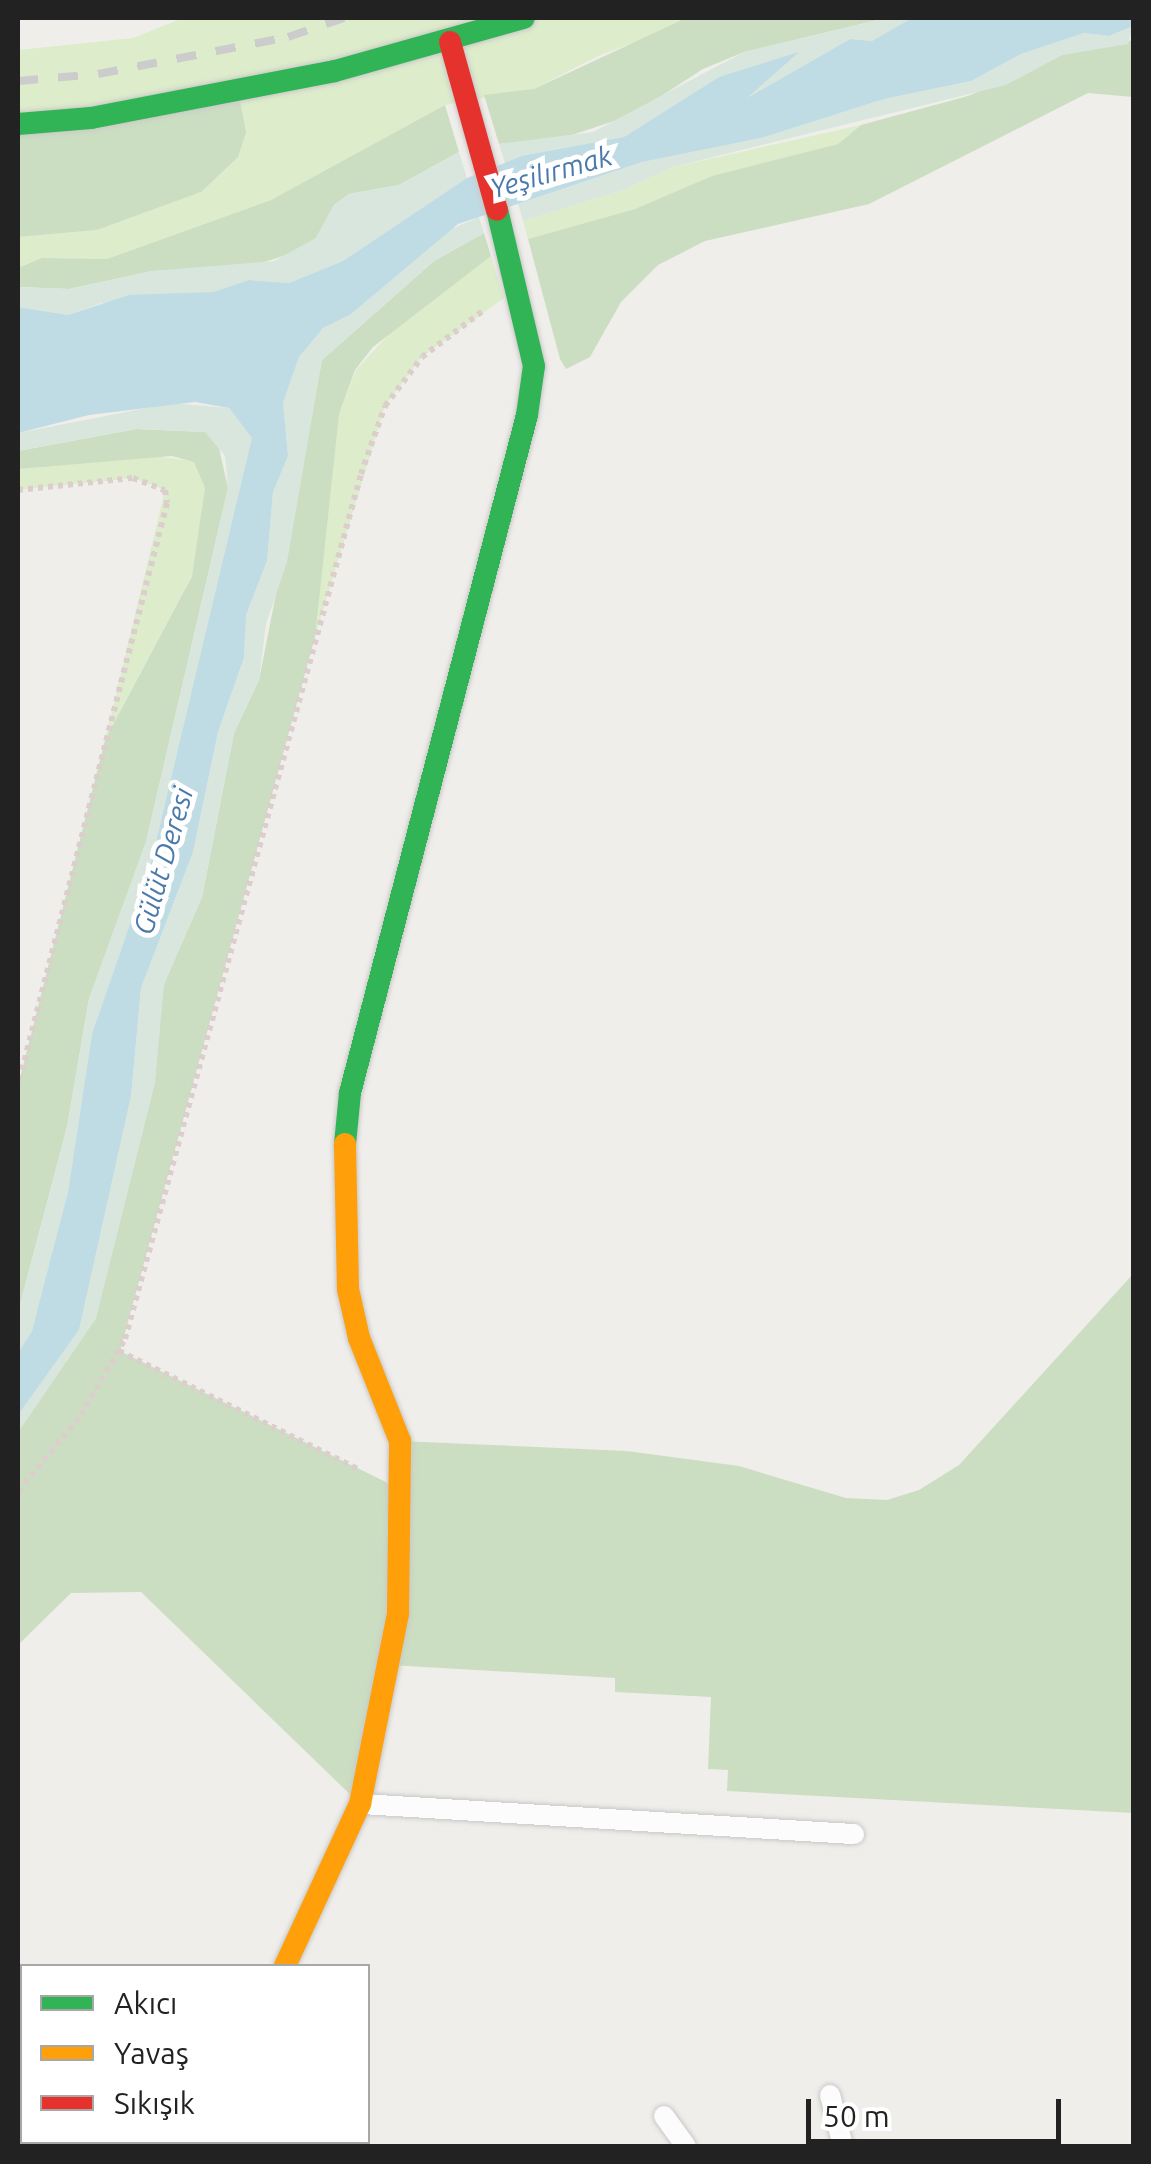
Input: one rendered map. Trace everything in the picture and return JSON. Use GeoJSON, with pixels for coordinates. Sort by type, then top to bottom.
{"type":"FeatureCollection","features":[{"type":"Feature","properties":{"kind":"street"},"geometry":{"type":"LineString","coordinates":[[18,124],[220,94],[450,42],[524,18]]}},
{"type":"Feature","properties":{"kind":"street"},"geometry":{"type":"LineString","coordinates":[[286,1964],[360,1804],[398,1613],[403,1490],[400,1441],[359,1338],[348,1289],[342,1158],[364,1020],[527,415],[534,366],[522,293],[450,42]]}},
{"type":"Feature","properties":{"kind":"lane"},"geometry":{"type":"LineString","coordinates":[[360,1804],[854,1834]]}},
{"type":"Feature","properties":{"kind":"lane"},"geometry":{"type":"LineString","coordinates":[[830,2095],[844,2146]]}},
{"type":"Feature","properties":{"kind":"lane"},"geometry":{"type":"LineString","coordinates":[[664,2116],[686,2146]]}},
{"type":"Feature","properties":{"kind":"path"},"geometry":{"type":"LineString","coordinates":[[18,1491],[81,1415],[119,1351],[356,492],[385,406],[422,357],[469,318],[522,293]]}},
{"type":"Feature","properties":{"kind":"path"},"geometry":{"type":"LineString","coordinates":[[18,490],[133,478],[165,490],[167,503],[18,1086]]}},
{"type":"Feature","properties":{"kind":"path"},"geometry":{"type":"LineString","coordinates":[[119,1351],[403,1490]]}},
{"type":"Feature","properties":{"kind":"green space"},"geometry":{"type":"Polygon","coordinates":[[[183,18],[698,18],[598,56],[534,89],[445,105],[271,200],[107,259],[42,258],[18,268],[18,237],[97,230],[201,192],[18,124],[18,50],[133,38],[183,18]]]}},
{"type":"Feature","properties":{"kind":"green space"},"geometry":{"type":"Polygon","coordinates":[[[886,18],[744,52],[703,69],[632,115],[563,138],[499,144],[484,95],[534,89],[684,19],[886,18]]]}},
{"type":"Feature","properties":{"kind":"green space"},"geometry":{"type":"Polygon","coordinates":[[[1133,40],[1133,97],[1088,93],[869,204],[705,241],[658,265],[621,302],[590,357],[566,369],[560,359],[528,239],[635,209],[712,176],[838,144],[861,125],[968,96],[1062,55],[1133,40]]]}},
{"type":"Feature","properties":{"kind":"green space"},"geometry":{"type":"Polygon","coordinates":[[[238,91],[246,132],[238,157],[201,192],[97,230],[18,237],[18,124],[238,91]]]}},
{"type":"Feature","properties":{"kind":"green space"},"geometry":{"type":"Polygon","coordinates":[[[445,105],[459,152],[399,185],[349,194],[334,205],[316,238],[293,253],[248,267],[152,271],[69,289],[18,287],[18,268],[42,258],[107,259],[271,200],[445,105]]]}},
{"type":"Feature","properties":{"kind":"green space"},"geometry":{"type":"Polygon","coordinates":[[[861,125],[838,144],[712,176],[635,209],[528,239],[523,221],[623,190],[673,167],[861,125]]]}},
{"type":"Feature","properties":{"kind":"green space"},"geometry":{"type":"Polygon","coordinates":[[[484,233],[491,256],[373,347],[355,370],[339,414],[315,637],[120,1351],[402,1490],[400,1441],[627,1451],[739,1466],[846,1498],[887,1500],[919,1490],[959,1465],[1133,1274],[1133,1813],[727,1791],[728,1770],[708,1769],[711,1697],[615,1692],[615,1678],[390,1665],[360,1804],[141,1592],[71,1593],[18,1645],[18,1432],[96,1318],[164,984],[202,897],[234,733],[259,680],[322,360],[434,261],[484,233]]]}},
{"type":"Feature","properties":{"kind":"green space"},"geometry":{"type":"Polygon","coordinates":[[[491,256],[504,298],[422,357],[385,406],[315,637],[323,514],[339,414],[356,370],[405,317],[491,256]]]}},
{"type":"Feature","properties":{"kind":"green space"},"geometry":{"type":"Polygon","coordinates":[[[136,429],[205,432],[217,439],[228,488],[146,842],[89,999],[67,1127],[18,1312],[18,1086],[105,740],[192,576],[205,488],[194,462],[172,456],[18,469],[18,451],[136,429]]]}},
{"type":"Feature","properties":{"kind":"green space"},"geometry":{"type":"Polygon","coordinates":[[[143,455],[194,461],[205,488],[200,528],[192,575],[105,740],[165,490],[133,478],[18,490],[18,469],[143,455]]]}},
{"type":"Feature","properties":{"kind":"shaded area"},"geometry":{"type":"Polygon","coordinates":[[[886,18],[912,18],[872,41],[850,39],[740,102],[787,61],[719,77],[624,137],[505,163],[499,144],[593,132],[744,52],[886,18]]]}},
{"type":"Feature","properties":{"kind":"shaded area"},"geometry":{"type":"Polygon","coordinates":[[[1133,26],[1128,44],[1062,55],[1006,85],[673,167],[623,190],[523,221],[518,204],[642,162],[761,138],[884,99],[971,81],[1021,54],[1084,33],[1109,36],[1133,26]]]}},
{"type":"Feature","properties":{"kind":"shaded area"},"geometry":{"type":"Polygon","coordinates":[[[459,152],[467,178],[343,261],[289,283],[249,280],[213,292],[102,303],[68,315],[18,307],[18,287],[69,289],[152,271],[274,261],[316,238],[334,205],[349,194],[399,185],[459,152]]]}},
{"type":"Feature","properties":{"kind":"shaded area"},"geometry":{"type":"Polygon","coordinates":[[[479,217],[484,233],[434,261],[322,360],[287,562],[266,624],[259,680],[234,733],[202,897],[164,984],[155,1083],[96,1318],[18,1432],[18,1415],[79,1330],[131,1096],[141,988],[193,852],[218,732],[244,659],[246,615],[267,561],[273,492],[288,456],[283,403],[299,357],[323,328],[351,313],[442,233],[479,217]]]}},
{"type":"Feature","properties":{"kind":"shaded area"},"geometry":{"type":"Polygon","coordinates":[[[172,403],[229,408],[252,438],[250,456],[151,863],[92,1034],[68,1192],[46,1280],[32,1331],[18,1353],[18,1312],[67,1128],[89,999],[146,842],[228,488],[225,456],[205,432],[136,429],[18,451],[18,433],[172,403]]]}},
{"type":"Feature","properties":{"kind":"water"},"geometry":{"type":"Polygon","coordinates":[[[912,18],[1133,18],[1133,26],[1109,36],[1084,33],[1021,54],[971,81],[884,99],[761,138],[642,162],[458,224],[351,314],[323,328],[299,357],[283,403],[288,456],[273,492],[267,561],[246,615],[244,658],[218,732],[193,852],[141,988],[131,1096],[79,1330],[18,1415],[18,1353],[32,1331],[68,1192],[92,1034],[151,863],[252,438],[229,408],[195,402],[89,415],[18,433],[18,307],[68,315],[129,295],[213,292],[249,280],[289,283],[343,261],[467,178],[522,156],[624,137],[719,77],[799,52],[747,98],[850,39],[872,41],[912,18]]]}},
{"type":"Feature","properties":{"kind":"railway"},"geometry":{"type":"LineString","coordinates":[[18,81],[98,74],[288,37],[344,18]]}},
{"type":"Feature","properties":{"kind":"traffic: fast"},"geometry":{"type":"LineString","coordinates":[[18,124],[91,118],[335,71],[524,18]]}},
{"type":"Feature","properties":{"kind":"traffic: fast"},"geometry":{"type":"LineString","coordinates":[[345,1144],[350,1093],[527,415],[534,366],[497,210]]}},
{"type":"Feature","properties":{"kind":"traffic: slow"},"geometry":{"type":"LineString","coordinates":[[286,1964],[360,1804],[398,1613],[400,1441],[359,1338],[348,1289],[345,1144]]}},
{"type":"Feature","properties":{"kind":"traffic: jam"},"geometry":{"type":"LineString","coordinates":[[450,42],[497,210]]}},
{"type":"Feature","properties":{"kind":"water label","name":"Yeşilırmak"},"geometry":{"type":"Point","coordinates":[551,172]}},
{"type":"Feature","properties":{"kind":"water label","name":"Gülüt Deresi"},"geometry":{"type":"Point","coordinates":[163,861]}}]}
